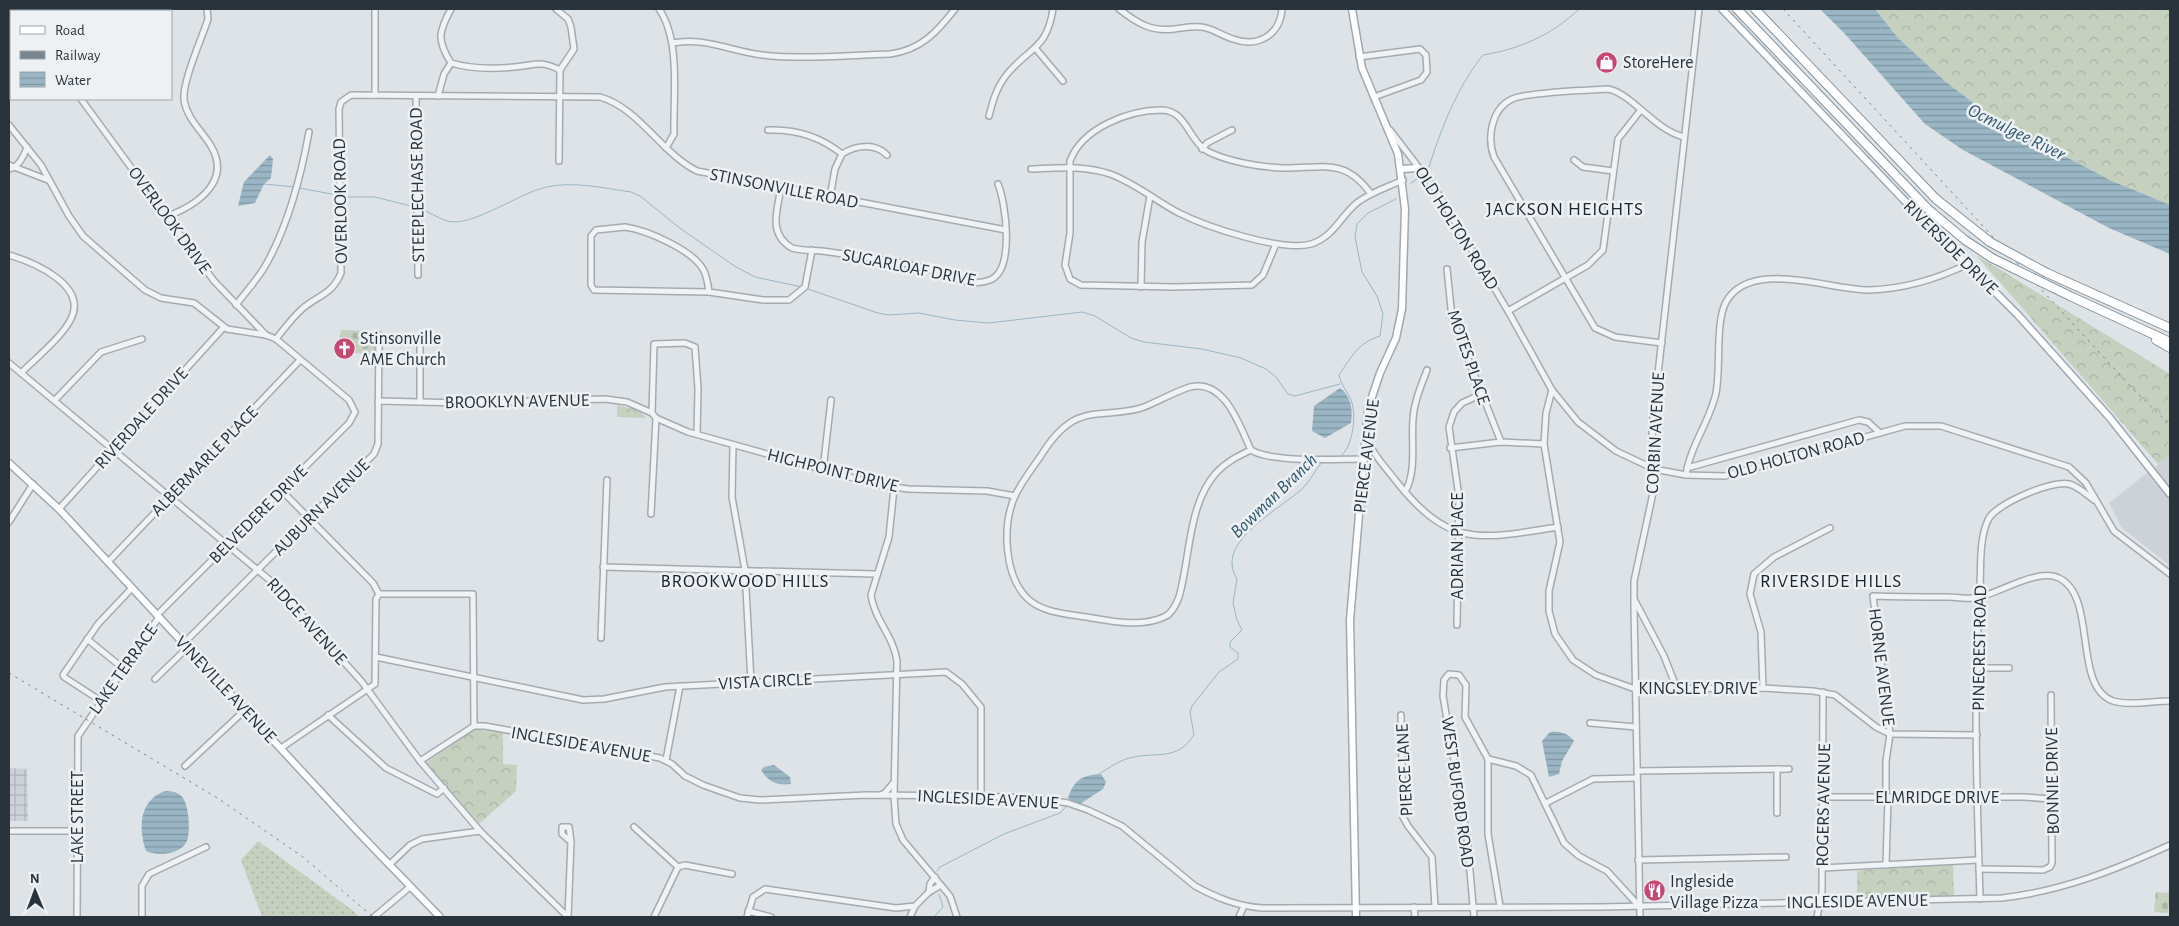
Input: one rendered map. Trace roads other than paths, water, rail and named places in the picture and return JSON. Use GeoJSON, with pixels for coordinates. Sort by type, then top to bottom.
{"type":"FeatureCollection","features":[{"type":"Feature","properties":{"kind":"highway"},"geometry":{"type":"LineString","coordinates":[[1737,9],[1928,209],[1965,240],[1992,258],[2170,342]]}},
{"type":"Feature","properties":{"kind":"highway"},"geometry":{"type":"LineString","coordinates":[[1755,9],[1936,198],[1965,224],[1990,242],[2046,272],[2170,328]]}},
{"type":"Feature","properties":{"kind":"highway"},"geometry":{"type":"LineString","coordinates":[[2110,314],[2170,348]]}},
{"type":"Feature","properties":{"kind":"main road","name":"PIERCE AVENUE"},"geometry":{"type":"LineString","coordinates":[[1352,9],[1360,56],[1374,97],[1390,130],[1402,169],[1405,209],[1402,309],[1396,338],[1372,394],[1365,430],[1349,648],[1356,917]]}},
{"type":"Feature","properties":{"kind":"main road","name":"RIVERSIDE DRIVE"},"geometry":{"type":"LineString","coordinates":[[1722,9],[2060,360],[2170,494]]}},
{"type":"Feature","properties":{"kind":"main road"},"geometry":{"type":"LineString","coordinates":[[1402,169],[1417,168]]}},
{"type":"Feature","properties":{"kind":"main road","name":"VINEVILLE AVENUE"},"geometry":{"type":"LineString","coordinates":[[9,463],[59,509],[389,865],[440,917]]}},
{"type":"Feature","properties":{"kind":"street"},"geometry":{"type":"LineString","coordinates":[[168,216],[199,201],[210,188],[217,175],[215,154],[187,111],[184,98],[186,86],[208,19],[208,9]]}},
{"type":"Feature","properties":{"kind":"street"},"geometry":{"type":"LineString","coordinates":[[375,9],[375,95]]}},
{"type":"Feature","properties":{"kind":"street"},"geometry":{"type":"LineString","coordinates":[[451,9],[440,35],[442,47],[451,63],[466,67],[494,68],[541,62],[560,70]]}},
{"type":"Feature","properties":{"kind":"street"},"geometry":{"type":"LineString","coordinates":[[556,9],[568,19],[571,26],[574,49],[560,70],[559,161]]}},
{"type":"Feature","properties":{"kind":"street"},"geometry":{"type":"LineString","coordinates":[[659,9],[668,24],[672,43],[674,134],[666,148]]}},
{"type":"Feature","properties":{"kind":"street"},"geometry":{"type":"LineString","coordinates":[[672,43],[702,41],[744,53],[772,57],[890,54],[906,51],[929,39],[955,9]]}},
{"type":"Feature","properties":{"kind":"street"},"geometry":{"type":"LineString","coordinates":[[988,116],[994,95],[1003,80],[1014,67],[1036,49],[1048,30],[1053,9]]}},
{"type":"Feature","properties":{"kind":"street"},"geometry":{"type":"LineString","coordinates":[[1119,9],[1141,25],[1151,29],[1200,27],[1215,30],[1232,39],[1248,42],[1262,40],[1274,31],[1281,19],[1282,9]]}},
{"type":"Feature","properties":{"kind":"street","name":"CORBIN AVENUE"},"geometry":{"type":"LineString","coordinates":[[1640,917],[1634,581],[1653,493],[1652,426],[1699,9]]}},
{"type":"Feature","properties":{"kind":"street"},"geometry":{"type":"LineString","coordinates":[[1036,49],[1063,81]]}},
{"type":"Feature","properties":{"kind":"street"},"geometry":{"type":"LineString","coordinates":[[1360,56],[1420,49],[1426,55],[1427,72],[1421,80],[1374,97]]}},
{"type":"Feature","properties":{"kind":"street"},"geometry":{"type":"LineString","coordinates":[[438,96],[444,74],[451,63]]}},
{"type":"Feature","properties":{"kind":"street"},"geometry":{"type":"LineString","coordinates":[[1662,343],[1615,337],[1600,332],[1590,320],[1494,157],[1490,144],[1493,120],[1503,106],[1513,99],[1593,90],[1613,90],[1662,128],[1684,137]]}},
{"type":"Feature","properties":{"kind":"street","name":"STINSONVILLE ROAD"},"geometry":{"type":"LineString","coordinates":[[375,95],[600,97],[610,100],[666,148],[697,171],[1006,230]]}},
{"type":"Feature","properties":{"kind":"street","name":"OVERLOOK ROAD"},"geometry":{"type":"LineString","coordinates":[[276,339],[300,311],[328,292],[336,284],[341,273],[340,105],[346,96],[375,95]]}},
{"type":"Feature","properties":{"kind":"street","name":"STEEPLECHASE ROAD"},"geometry":{"type":"LineString","coordinates":[[416,96],[418,275]]}},
{"type":"Feature","properties":{"kind":"street","name":"OVERLOOK DRIVE"},"geometry":{"type":"LineString","coordinates":[[82,100],[205,269],[236,305],[266,335]]}},
{"type":"Feature","properties":{"kind":"street"},"geometry":{"type":"LineString","coordinates":[[1276,244],[1263,274],[1252,284],[1081,285],[1071,280],[1066,274],[1065,264],[1070,233],[1070,168],[1074,151],[1090,134],[1116,121],[1155,111],[1169,111],[1179,116],[1194,142],[1213,154],[1282,168],[1322,165],[1338,167],[1354,175],[1371,194]]}},
{"type":"Feature","properties":{"kind":"street"},"geometry":{"type":"LineString","coordinates":[[1508,311],[1588,265],[1603,250],[1618,139],[1640,111]]}},
{"type":"Feature","properties":{"kind":"street"},"geometry":{"type":"LineString","coordinates":[[9,125],[41,164],[48,180],[78,231],[106,258],[150,294],[161,298],[194,303],[224,327],[266,335],[276,339],[300,360]]}},
{"type":"Feature","properties":{"kind":"street"},"geometry":{"type":"LineString","coordinates":[[768,130],[778,130],[819,138],[842,154]]}},
{"type":"Feature","properties":{"kind":"street"},"geometry":{"type":"LineString","coordinates":[[1202,148],[1207,143],[1232,130]]}},
{"type":"Feature","properties":{"kind":"street","name":"OLD HOLTON ROAD"},"geometry":{"type":"LineString","coordinates":[[1390,130],[1417,168],[1436,190],[1508,311],[1552,390],[1578,422],[1616,451],[1654,469],[1686,475],[1713,476],[1738,473],[1880,433],[1923,424],[1953,428],[2007,448],[2063,464],[2080,476],[2114,531],[2170,574]]}},
{"type":"Feature","properties":{"kind":"street"},"geometry":{"type":"LineString","coordinates":[[236,305],[261,273],[271,254],[301,176],[309,132]]}},
{"type":"Feature","properties":{"kind":"street"},"geometry":{"type":"LineString","coordinates":[[830,197],[835,169],[842,154],[859,146],[882,150],[887,155]]}},
{"type":"Feature","properties":{"kind":"street"},"geometry":{"type":"LineString","coordinates":[[12,169],[22,159],[27,147]]}},
{"type":"Feature","properties":{"kind":"street"},"geometry":{"type":"LineString","coordinates":[[1574,160],[1583,167],[1613,171]]}},
{"type":"Feature","properties":{"kind":"street"},"geometry":{"type":"LineString","coordinates":[[9,165],[12,169],[48,180]]}},
{"type":"Feature","properties":{"kind":"street"},"geometry":{"type":"LineString","coordinates":[[1030,169],[1086,168],[1110,174],[1190,218],[1276,244],[1300,246],[1322,239],[1335,229],[1348,212],[1371,194],[1403,180]]}},
{"type":"Feature","properties":{"kind":"street","name":"SUGARLOAF DRIVE"},"geometry":{"type":"LineString","coordinates":[[781,188],[776,221],[780,238],[792,248],[904,264],[931,270],[959,280],[982,282],[988,281],[999,273],[1004,257],[1006,210],[998,184]]}},
{"type":"Feature","properties":{"kind":"street"},"geometry":{"type":"LineString","coordinates":[[1141,286],[1142,242],[1150,196]]}},
{"type":"Feature","properties":{"kind":"street"},"geometry":{"type":"LineString","coordinates":[[709,292],[702,268],[680,250],[658,236],[639,229],[625,227],[596,230],[591,236],[591,285],[596,291],[709,292],[763,300],[789,300],[805,287],[812,250]]}},
{"type":"Feature","properties":{"kind":"street"},"geometry":{"type":"LineString","coordinates":[[9,255],[30,262],[64,283],[70,290],[73,300],[73,315],[68,325],[21,373]]}},
{"type":"Feature","properties":{"kind":"street"},"geometry":{"type":"LineString","coordinates":[[1686,475],[1716,392],[1722,312],[1732,294],[1741,287],[1756,281],[1779,278],[1834,288],[1884,289],[1925,282],[1968,264]]}},
{"type":"Feature","properties":{"kind":"street","name":"MOTES PLACE"},"geometry":{"type":"LineString","coordinates":[[1447,269],[1452,318],[1501,442]]}},
{"type":"Feature","properties":{"kind":"street","name":"RIVERDALE DRIVE"},"geometry":{"type":"LineString","coordinates":[[59,509],[224,327]]}},
{"type":"Feature","properties":{"kind":"street"},"geometry":{"type":"LineString","coordinates":[[378,401],[379,335]]}},
{"type":"Feature","properties":{"kind":"street"},"geometry":{"type":"LineString","coordinates":[[420,338],[420,402]]}},
{"type":"Feature","properties":{"kind":"street"},"geometry":{"type":"LineString","coordinates":[[55,400],[101,352],[142,339]]}},
{"type":"Feature","properties":{"kind":"street"},"geometry":{"type":"LineString","coordinates":[[651,514],[654,344],[685,343],[695,347],[698,370],[697,434]]}},
{"type":"Feature","properties":{"kind":"street","name":"BELVEDERE DRIVE"},"geometry":{"type":"LineString","coordinates":[[158,616],[349,423],[355,412],[349,400],[300,360]]}},
{"type":"Feature","properties":{"kind":"street","name":"ALBERMARLE PLACE"},"geometry":{"type":"LineString","coordinates":[[108,562],[300,360]]}},
{"type":"Feature","properties":{"kind":"street","name":"RIDGE AVENUE"},"geometry":{"type":"LineString","coordinates":[[9,363],[172,496],[258,569],[286,596],[368,688],[420,760],[480,831],[568,917]]}},
{"type":"Feature","properties":{"kind":"street"},"geometry":{"type":"LineString","coordinates":[[1405,492],[1410,482],[1412,468],[1415,404],[1427,370]]}},
{"type":"Feature","properties":{"kind":"street"},"geometry":{"type":"LineString","coordinates":[[1251,450],[1226,464],[1208,484],[1188,541],[1178,598],[1170,614],[1146,623],[1103,620],[1058,612],[1037,605],[1028,599],[1014,579],[1008,552],[1008,531],[1015,496],[1052,440],[1074,420],[1096,414],[1138,410],[1190,387],[1208,388],[1223,398],[1251,450],[1257,454],[1274,457],[1363,460]]}},
{"type":"Feature","properties":{"kind":"street","name":"KINGSLEY DRIVE"},"geometry":{"type":"LineString","coordinates":[[1552,390],[1546,413],[1544,444],[1549,484],[1560,542],[1549,597],[1549,611],[1555,634],[1566,653],[1581,667],[1635,690],[1763,688],[1823,692],[1835,695],[1876,727],[1890,734]]}},
{"type":"Feature","properties":{"kind":"street","name":"ADRIAN PLACE"},"geometry":{"type":"LineString","coordinates":[[1457,625],[1458,490],[1448,427],[1454,412],[1462,403],[1482,394]]}},
{"type":"Feature","properties":{"kind":"street","name":"BROOKLYN AVENUE"},"geometry":{"type":"LineString","coordinates":[[378,401],[605,400],[627,402],[654,416]]}},
{"type":"Feature","properties":{"kind":"street"},"geometry":{"type":"LineString","coordinates":[[823,470],[831,400]]}},
{"type":"Feature","properties":{"kind":"street","name":"AUBURN AVENUE"},"geometry":{"type":"LineString","coordinates":[[155,679],[258,569],[374,454],[378,444],[378,401]]}},
{"type":"Feature","properties":{"kind":"street","name":"HIGHPOINT DRIVE"},"geometry":{"type":"LineString","coordinates":[[654,416],[676,428],[894,488],[987,490],[1015,496]]}},
{"type":"Feature","properties":{"kind":"street"},"geometry":{"type":"LineString","coordinates":[[1687,468],[1859,420],[1868,422],[1880,433]]}},
{"type":"Feature","properties":{"kind":"street"},"geometry":{"type":"LineString","coordinates":[[1365,430],[1368,441],[1405,492],[1434,520],[1465,535],[1492,536],[1558,527]]}},
{"type":"Feature","properties":{"kind":"street"},"geometry":{"type":"LineString","coordinates":[[1450,448],[1501,442],[1544,444]]}},
{"type":"Feature","properties":{"kind":"street"},"geometry":{"type":"LineString","coordinates":[[733,445],[731,485],[733,513],[745,570],[751,682]]}},
{"type":"Feature","properties":{"kind":"street"},"geometry":{"type":"LineString","coordinates":[[600,638],[607,480]]}},
{"type":"Feature","properties":{"kind":"street","name":"PINECREST ROAD"},"geometry":{"type":"LineString","coordinates":[[1980,899],[1977,668],[1979,598],[1984,532],[1987,522],[1994,511],[2010,502],[2059,483],[2073,485],[2095,500]]}},
{"type":"Feature","properties":{"kind":"street"},"geometry":{"type":"LineString","coordinates":[[9,522],[33,484]]}},
{"type":"Feature","properties":{"kind":"street"},"geometry":{"type":"LineString","coordinates":[[894,488],[889,537],[871,590],[872,604],[896,653],[894,782],[896,824],[899,832],[950,896],[957,917]]}},
{"type":"Feature","properties":{"kind":"street"},"geometry":{"type":"LineString","coordinates":[[282,491],[373,583],[379,594]]}},
{"type":"Feature","properties":{"kind":"street"},"geometry":{"type":"LineString","coordinates":[[1763,688],[1762,632],[1750,594],[1754,574],[1774,557],[1830,528]]}},
{"type":"Feature","properties":{"kind":"street"},"geometry":{"type":"LineString","coordinates":[[603,567],[875,574]]}},
{"type":"Feature","properties":{"kind":"street"},"geometry":{"type":"LineString","coordinates":[[1979,598],[2033,578],[2046,575],[2058,577],[2067,584],[2078,604],[2093,680],[2100,692],[2116,701],[2170,701]]}},
{"type":"Feature","properties":{"kind":"street"},"geometry":{"type":"LineString","coordinates":[[101,701],[64,678],[63,674],[87,639],[132,588]]}},
{"type":"Feature","properties":{"kind":"street"},"geometry":{"type":"LineString","coordinates":[[281,748],[376,684],[376,599],[379,594]]}},
{"type":"Feature","properties":{"kind":"street"},"geometry":{"type":"LineString","coordinates":[[379,594],[473,594],[474,726],[420,760]]}},
{"type":"Feature","properties":{"kind":"street","name":"HORNE AVENUE"},"geometry":{"type":"LineString","coordinates":[[1886,865],[1886,761],[1890,734],[1873,596],[1979,598]]}},
{"type":"Feature","properties":{"kind":"street"},"geometry":{"type":"LineString","coordinates":[[1634,601],[1664,656],[1677,688]]}},
{"type":"Feature","properties":{"kind":"street","name":"LAKE TERRACE"},"geometry":{"type":"LineString","coordinates":[[87,720],[124,669],[158,616]]}},
{"type":"Feature","properties":{"kind":"street"},"geometry":{"type":"LineString","coordinates":[[87,639],[124,669]]}},
{"type":"Feature","properties":{"kind":"street","name":"VISTA CIRCLE"},"geometry":{"type":"LineString","coordinates":[[376,657],[583,700],[604,699],[655,688],[680,686],[946,672],[962,684],[981,707],[981,796]]}},
{"type":"Feature","properties":{"kind":"street"},"geometry":{"type":"LineString","coordinates":[[1977,668],[2009,668]]}},
{"type":"Feature","properties":{"kind":"street","name":"WEST BUFORD ROAD"},"geometry":{"type":"LineString","coordinates":[[1474,917],[1467,837],[1461,809],[1453,742],[1443,696],[1444,678],[1454,674],[1459,675],[1464,681],[1465,717],[1488,759]]}},
{"type":"Feature","properties":{"kind":"street"},"geometry":{"type":"LineString","coordinates":[[666,760],[680,686]]}},
{"type":"Feature","properties":{"kind":"street","name":"ROGERS AVENUE"},"geometry":{"type":"LineString","coordinates":[[1817,917],[1822,901],[1823,692]]}},
{"type":"Feature","properties":{"kind":"street","name":"BONNIE DRIVE"},"geometry":{"type":"LineString","coordinates":[[1979,869],[2042,870],[2050,867],[2052,864],[2050,799],[2051,694]]}},
{"type":"Feature","properties":{"kind":"street"},"geometry":{"type":"LineString","coordinates":[[185,766],[245,710]]}},
{"type":"Feature","properties":{"kind":"street"},"geometry":{"type":"LineString","coordinates":[[328,715],[386,768],[437,794],[444,788]]}},
{"type":"Feature","properties":{"kind":"street","name":"PIERCE LANE"},"geometry":{"type":"LineString","coordinates":[[1401,715],[1403,817],[1432,857],[1434,907]]}},
{"type":"Feature","properties":{"kind":"street","name":"LAKE STREET"},"geometry":{"type":"LineString","coordinates":[[77,917],[77,743],[80,732],[87,720]]}},
{"type":"Feature","properties":{"kind":"street"},"geometry":{"type":"LineString","coordinates":[[1590,723],[1636,727]]}},
{"type":"Feature","properties":{"kind":"street","name":"INGLESIDE AVENUE"},"geometry":{"type":"LineString","coordinates":[[474,726],[666,760],[693,781],[740,798],[760,800],[878,795],[981,796],[1041,799],[1068,803],[1088,810],[1130,832],[1195,886],[1218,898],[1244,906],[1356,908],[1639,906],[1980,899],[2026,896],[2064,888],[2128,864],[2170,845]]}},
{"type":"Feature","properties":{"kind":"street"},"geometry":{"type":"LineString","coordinates":[[1890,734],[1977,735]]}},
{"type":"Feature","properties":{"kind":"street"},"geometry":{"type":"LineString","coordinates":[[1500,906],[1488,834],[1488,759],[1525,771],[1535,781],[1561,838],[1568,848],[1607,871],[1639,906]]}},
{"type":"Feature","properties":{"kind":"street"},"geometry":{"type":"LineString","coordinates":[[1777,769],[1777,813]]}},
{"type":"Feature","properties":{"kind":"street"},"geometry":{"type":"LineString","coordinates":[[1637,770],[1789,769]]}},
{"type":"Feature","properties":{"kind":"street"},"geometry":{"type":"LineString","coordinates":[[1546,803],[1593,779],[1637,778]]}},
{"type":"Feature","properties":{"kind":"street"},"geometry":{"type":"LineString","coordinates":[[878,795],[885,793],[894,782]]}},
{"type":"Feature","properties":{"kind":"street","name":"ELMRIDGE DRIVE"},"geometry":{"type":"LineString","coordinates":[[1823,797],[2024,797],[2050,799]]}},
{"type":"Feature","properties":{"kind":"street"},"geometry":{"type":"LineString","coordinates":[[634,827],[678,867]]}},
{"type":"Feature","properties":{"kind":"street"},"geometry":{"type":"LineString","coordinates":[[9,831],[77,831]]}},
{"type":"Feature","properties":{"kind":"street"},"geometry":{"type":"LineString","coordinates":[[389,865],[410,845],[422,839],[480,831]]}},
{"type":"Feature","properties":{"kind":"street"},"geometry":{"type":"LineString","coordinates":[[568,917],[571,842]]}},
{"type":"Feature","properties":{"kind":"street"},"geometry":{"type":"LineString","coordinates":[[142,917],[142,886],[149,874],[206,847]]}},
{"type":"Feature","properties":{"kind":"street"},"geometry":{"type":"LineString","coordinates":[[1638,860],[1786,857]]}},
{"type":"Feature","properties":{"kind":"street"},"geometry":{"type":"LineString","coordinates":[[1822,868],[1978,860]]}},
{"type":"Feature","properties":{"kind":"street"},"geometry":{"type":"LineString","coordinates":[[654,917],[678,867],[685,865],[732,874]]}},
{"type":"Feature","properties":{"kind":"street"},"geometry":{"type":"LineString","coordinates":[[929,892],[930,884],[935,877]]}},
{"type":"Feature","properties":{"kind":"street"},"geometry":{"type":"LineString","coordinates":[[910,917],[915,906],[929,892],[941,884]]}},
{"type":"Feature","properties":{"kind":"street"},"geometry":{"type":"LineString","coordinates":[[374,917],[410,887]]}},
{"type":"Feature","properties":{"kind":"street"},"geometry":{"type":"LineString","coordinates":[[747,917],[752,897],[762,889],[775,889],[896,908],[915,906]]}},
{"type":"Feature","properties":{"kind":"street"},"geometry":{"type":"LineString","coordinates":[[1239,917],[1244,906]]}},
{"type":"Feature","properties":{"kind":"street"},"geometry":{"type":"LineString","coordinates":[[1414,907],[1415,917]]}},
{"type":"Feature","properties":{"kind":"street"},"geometry":{"type":"LineString","coordinates":[[748,911],[771,917]]}},
{"type":"Feature","properties":{"kind":"water"},"geometry":{"type":"Polygon","coordinates":[[[1820,9],[1875,9],[1898,38],[1946,82],[1997,121],[2112,181],[2170,205],[2170,254],[2109,228],[1963,150],[1925,124],[1845,34],[1820,9]]]}},
{"type":"Feature","properties":{"kind":"water"},"geometry":{"type":"Polygon","coordinates":[[[270,155],[273,159],[271,178],[264,184],[255,203],[238,206],[244,182],[270,155]]]}},
{"type":"Feature","properties":{"kind":"water"},"geometry":{"type":"Polygon","coordinates":[[[1340,388],[1347,395],[1350,403],[1351,423],[1325,438],[1312,431],[1314,406],[1340,388]]]}},
{"type":"Feature","properties":{"kind":"water"},"geometry":{"type":"Polygon","coordinates":[[[1550,732],[1564,733],[1574,741],[1562,761],[1559,774],[1549,777],[1542,741],[1550,732]]]}},
{"type":"Feature","properties":{"kind":"water"},"geometry":{"type":"Polygon","coordinates":[[[774,765],[790,777],[791,784],[774,782],[767,778],[761,770],[764,767],[774,765]]]}},
{"type":"Feature","properties":{"kind":"water"},"geometry":{"type":"Polygon","coordinates":[[[1101,774],[1106,782],[1103,789],[1080,804],[1068,798],[1076,783],[1084,777],[1101,774]]]}},
{"type":"Feature","properties":{"kind":"water"},"geometry":{"type":"Polygon","coordinates":[[[165,791],[177,793],[185,802],[189,820],[188,839],[182,847],[173,852],[151,853],[146,851],[143,842],[143,816],[145,808],[150,801],[156,795],[165,791]]]}},
{"type":"Feature","properties":{"kind":"waterway","name":"Bowman Branch"},"geometry":{"type":"LineString","coordinates":[[1428,170],[1450,110],[1473,68],[1483,55],[1510,49],[1535,40],[1558,26],[1579,9]]}},
{"type":"Feature","properties":{"kind":"waterway","name":"Bowman Branch"},"geometry":{"type":"LineString","coordinates":[[1411,183],[1420,177]]}},
{"type":"Feature","properties":{"kind":"waterway"},"geometry":{"type":"LineString","coordinates":[[264,184],[295,187]]}},
{"type":"Feature","properties":{"kind":"waterway"},"geometry":{"type":"LineString","coordinates":[[419,208],[447,221],[457,222],[483,215],[536,190],[557,185],[578,185],[631,192],[640,196],[681,229],[736,267],[755,277],[802,287]]}},
{"type":"Feature","properties":{"kind":"waterway"},"geometry":{"type":"LineString","coordinates":[[299,188],[337,195]]}},
{"type":"Feature","properties":{"kind":"waterway"},"geometry":{"type":"LineString","coordinates":[[343,197],[375,197],[415,207]]}},
{"type":"Feature","properties":{"kind":"waterway","name":"Bowman Branch"},"geometry":{"type":"LineString","coordinates":[[1340,457],[1351,439],[1354,414],[1351,400],[1339,375],[1361,346],[1380,336],[1383,314],[1377,296],[1362,272],[1355,237],[1357,224],[1368,213],[1396,199]]}},
{"type":"Feature","properties":{"kind":"waterway"},"geometry":{"type":"LineString","coordinates":[[805,288],[888,315],[919,313],[955,320],[989,323],[1082,312],[1095,316],[1131,338],[1144,342],[1202,349],[1241,358],[1266,369],[1276,377],[1288,394],[1295,396],[1340,384]]}},
{"type":"Feature","properties":{"kind":"waterway","name":"Bowman Branch"},"geometry":{"type":"LineString","coordinates":[[1099,774],[1129,758],[1174,752],[1181,749],[1194,735],[1190,712],[1192,706],[1219,672],[1238,659],[1238,653],[1230,647],[1230,642],[1242,630],[1237,620],[1233,603],[1237,579],[1232,565],[1234,552],[1253,527],[1304,487],[1322,462]]}},
{"type":"Feature","properties":{"kind":"waterway","name":"Bowman Branch"},"geometry":{"type":"LineString","coordinates":[[937,871],[940,867],[1004,834],[1060,813],[1068,805]]}},
{"type":"Feature","properties":{"kind":"waterway","name":"Bowman Branch"},"geometry":{"type":"LineString","coordinates":[[934,917],[943,907],[939,894]]}},
{"type":"Feature","properties":{"kind":"railway"},"geometry":{"type":"LineString","coordinates":[[1783,9],[2133,389],[2170,425]]}},
{"type":"Feature","properties":{"kind":"railway"},"geometry":{"type":"LineString","coordinates":[[9,673],[219,799],[303,857],[373,917]]}},
{"type":"Feature","properties":{"kind":"place","name":"StoreHere"},"geometry":{"type":"Point","coordinates":[1607,62]}},
{"type":"Feature","properties":{"kind":"place","name":"Stinsonville AME Church"},"geometry":{"type":"Point","coordinates":[344,348]}},
{"type":"Feature","properties":{"kind":"place","name":"Ingleside Village Pizza"},"geometry":{"type":"Point","coordinates":[1654,891]}},
{"type":"Feature","properties":{"kind":"district","name":"JACKSON HEIGHTS"},"geometry":{"type":"Point","coordinates":[1565,208]}},
{"type":"Feature","properties":{"kind":"district","name":"BROOKWOOD HILLS"},"geometry":{"type":"Point","coordinates":[745,580]}},
{"type":"Feature","properties":{"kind":"district","name":"RIVERSIDE HILLS"},"geometry":{"type":"Point","coordinates":[1831,580]}},
{"type":"Feature","properties":{"kind":"water label","name":"Ocmulgee River"},"geometry":{"type":"Point","coordinates":[2017,131]}}]}
